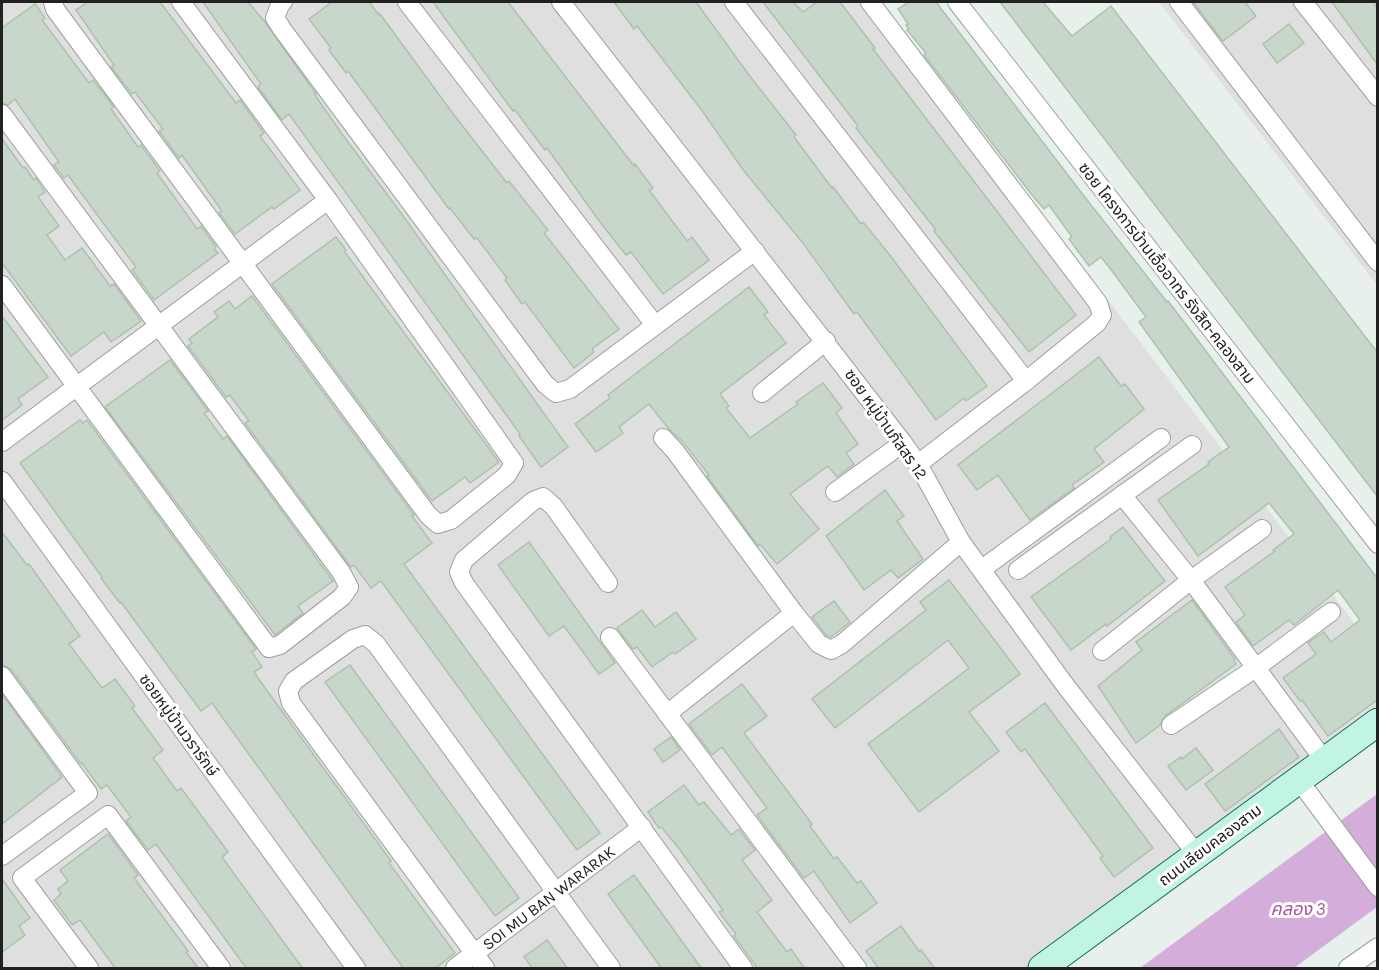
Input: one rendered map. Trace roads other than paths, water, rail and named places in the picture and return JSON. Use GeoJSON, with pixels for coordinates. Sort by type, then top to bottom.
{"type":"FeatureCollection","features":[{"type":"Feature","properties":{"kind":"main road","name":"ถนนเลียบคลองสาม"},"geometry":{"type":"LineString","coordinates":[[1042,969],[1377,722]]}},
{"type":"Feature","properties":{"kind":"street"},"geometry":{"type":"LineString","coordinates":[[53,2],[55,9],[428,515],[438,524],[451,520],[507,475],[514,463],[328,200],[181,2]]}},
{"type":"Feature","properties":{"kind":"street"},"geometry":{"type":"LineString","coordinates":[[283,2],[275,18],[282,29],[545,384],[556,393],[570,390],[755,250]]}},
{"type":"Feature","properties":{"kind":"street"},"geometry":{"type":"LineString","coordinates":[[407,2],[655,325]]}},
{"type":"Feature","properties":{"kind":"street","name":"ซอย หมู่บ้านภัสสร 12"},"geometry":{"type":"LineString","coordinates":[[561,2],[903,443],[918,464],[962,542],[1065,684],[1198,856]]}},
{"type":"Feature","properties":{"kind":"street"},"geometry":{"type":"LineString","coordinates":[[734,2],[1026,381]]}},
{"type":"Feature","properties":{"kind":"street"},"geometry":{"type":"LineString","coordinates":[[870,2],[1098,303],[1102,315],[1096,323],[1026,381],[918,464]]}},
{"type":"Feature","properties":{"kind":"street","name":"ซอย โครงการบ้านเอื้ออาทร รังสิต-คลองสาม"},"geometry":{"type":"LineString","coordinates":[[957,2],[1377,544]]}},
{"type":"Feature","properties":{"kind":"street"},"geometry":{"type":"LineString","coordinates":[[1179,2],[1377,262]]}},
{"type":"Feature","properties":{"kind":"street"},"geometry":{"type":"LineString","coordinates":[[1303,2],[1377,97]]}},
{"type":"Feature","properties":{"kind":"street"},"geometry":{"type":"LineString","coordinates":[[2,114],[341,572],[349,587],[342,597],[280,645],[269,648],[2,285]]}},
{"type":"Feature","properties":{"kind":"street"},"geometry":{"type":"LineString","coordinates":[[2,442],[328,200]]}},
{"type":"Feature","properties":{"kind":"street"},"geometry":{"type":"LineString","coordinates":[[762,393],[826,341]]}},
{"type":"Feature","properties":{"kind":"street"},"geometry":{"type":"LineString","coordinates":[[663,438],[675,451],[794,613],[819,644],[831,650],[842,644],[962,542]]}},
{"type":"Feature","properties":{"kind":"street"},"geometry":{"type":"LineString","coordinates":[[982,569],[1161,438]]}},
{"type":"Feature","properties":{"kind":"street"},"geometry":{"type":"LineString","coordinates":[[835,492],[903,443]]}},
{"type":"Feature","properties":{"kind":"street"},"geometry":{"type":"LineString","coordinates":[[1018,570],[1192,445]]}},
{"type":"Feature","properties":{"kind":"street","name":"ซอยหมู่บ้านวรารักษ์"},"geometry":{"type":"LineString","coordinates":[[2,481],[356,969]]}},
{"type":"Feature","properties":{"kind":"street"},"geometry":{"type":"LineString","coordinates":[[1122,495],[1191,580],[1324,760]]}},
{"type":"Feature","properties":{"kind":"street"},"geometry":{"type":"LineString","coordinates":[[608,583],[554,507],[543,497],[533,501],[464,560],[459,572],[464,583],[743,969]]}},
{"type":"Feature","properties":{"kind":"street"},"geometry":{"type":"LineString","coordinates":[[1102,651],[1191,580],[1262,529]]}},
{"type":"Feature","properties":{"kind":"street"},"geometry":{"type":"LineString","coordinates":[[1171,725],[1257,667],[1330,612]]}},
{"type":"Feature","properties":{"kind":"street"},"geometry":{"type":"LineString","coordinates":[[667,714],[794,613]]}},
{"type":"Feature","properties":{"kind":"street"},"geometry":{"type":"LineString","coordinates":[[485,969],[291,703],[288,691],[294,681],[353,639],[365,635],[376,644],[611,969]]}},
{"type":"Feature","properties":{"kind":"street"},"geometry":{"type":"LineString","coordinates":[[610,637],[857,969]]}},
{"type":"Feature","properties":{"kind":"street"},"geometry":{"type":"LineString","coordinates":[[2,676],[88,793],[2,856]]}},
{"type":"Feature","properties":{"kind":"street"},"geometry":{"type":"LineString","coordinates":[[1298,779],[1377,887]]}},
{"type":"Feature","properties":{"kind":"street"},"geometry":{"type":"LineString","coordinates":[[89,969],[22,878],[108,815],[221,969]]}},
{"type":"Feature","properties":{"kind":"street","name":"SOI MU BAN WARARAK"},"geometry":{"type":"LineString","coordinates":[[455,969],[642,827]]}},
{"type":"Feature","properties":{"kind":"street"},"geometry":{"type":"LineString","coordinates":[[1348,969],[1377,947]]}},
{"type":"Feature","properties":{"kind":"water","name":"คลอง 3"},"geometry":{"type":"Polygon","coordinates":[[[1377,794],[1377,907],[1294,968],[1140,968],[1377,794]]]}}]}
